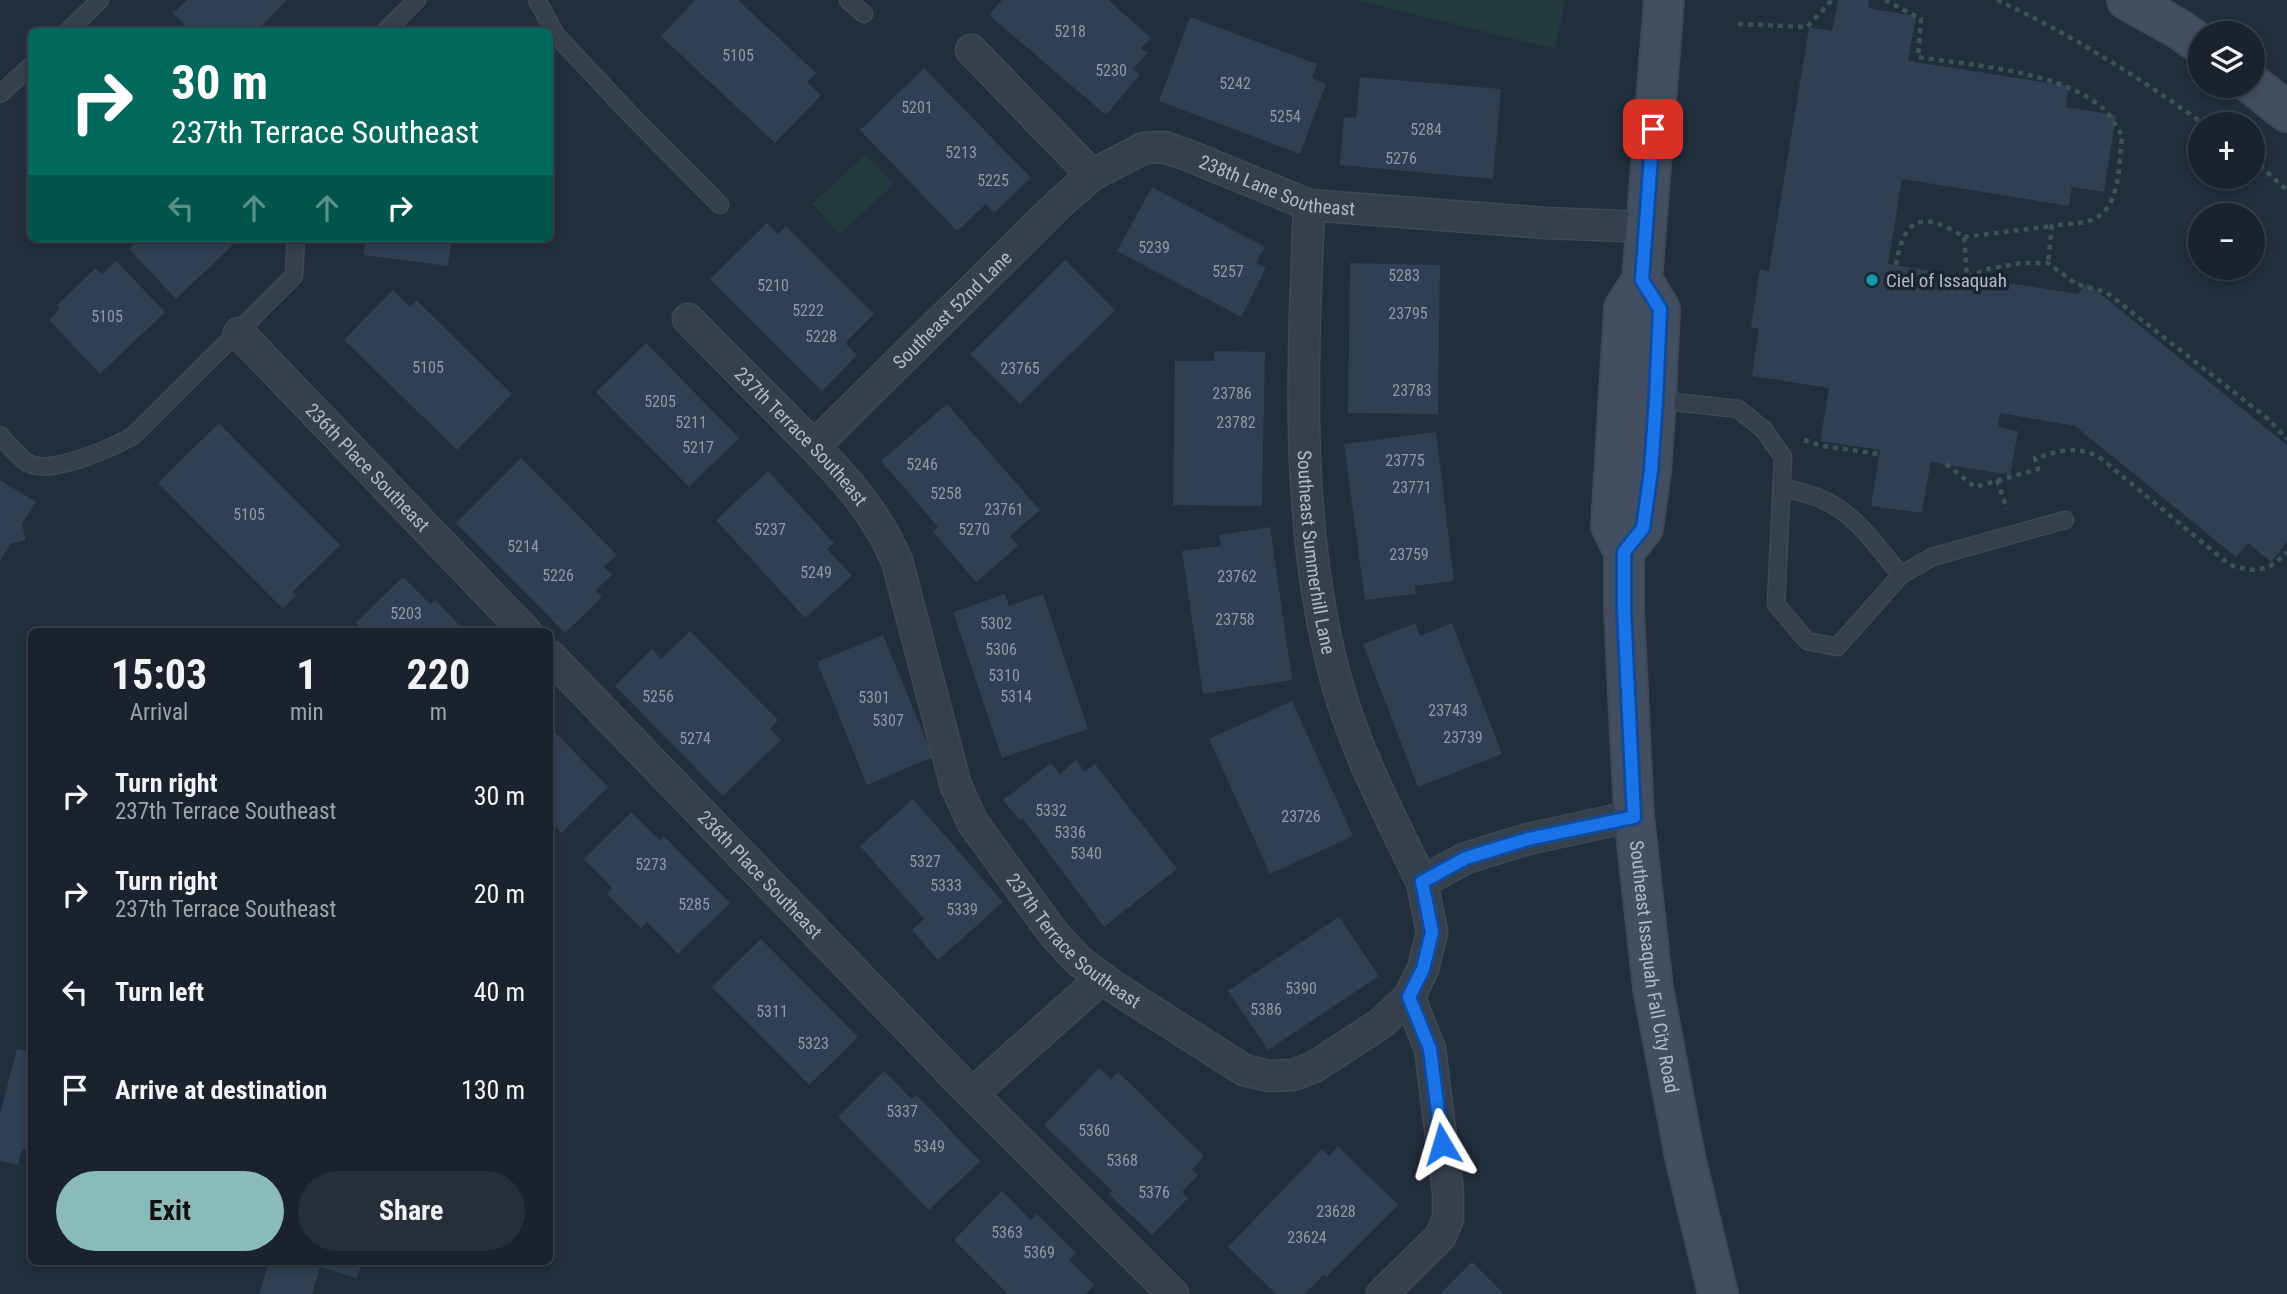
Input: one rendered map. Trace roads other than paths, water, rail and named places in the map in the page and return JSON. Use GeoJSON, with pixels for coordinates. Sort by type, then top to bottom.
{"type":"FeatureCollection","features":[{"type":"Feature","properties":{"kind":"main road"},"geometry":{"type":"LineString","coordinates":[[2127,0],[2188,35]]}},
{"type":"Feature","properties":{"kind":"main road","name":"Southeast Issaquah Fall City Road"},"geometry":{"type":"LineString","coordinates":[[1658,10],[1642,280],[1624,308],[1611,526],[1624,552],[1624,610],[1634,817],[1653,988],[1685,1157],[1718,1294]]}},
{"type":"Feature","properties":{"kind":"main road"},"geometry":{"type":"LineString","coordinates":[[2265,94],[2287,112]]}},
{"type":"Feature","properties":{"kind":"main road"},"geometry":{"type":"LineString","coordinates":[[1624,552],[1643,528],[1651,471],[1656,400],[1660,309],[1642,280]]}},
{"type":"Feature","properties":{"kind":"street"},"geometry":{"type":"LineString","coordinates":[[971,50],[1092,175]]}},
{"type":"Feature","properties":{"kind":"street","name":"238th Lane Southeast"},"geometry":{"type":"LineString","coordinates":[[1092,175],[1144,148],[1163,147],[1309,205],[1646,228]]}},
{"type":"Feature","properties":{"kind":"street","name":"Southeast 52nd Lane"},"geometry":{"type":"LineString","coordinates":[[814,446],[1051,212],[1092,175]]}},
{"type":"Feature","properties":{"kind":"street","name":"Southeast Summerhill Lane"},"geometry":{"type":"LineString","coordinates":[[1309,205],[1302,377],[1306,501],[1314,574],[1336,677],[1367,765],[1422,882]]}},
{"type":"Feature","properties":{"kind":"street","name":"237th Terrace Southeast"},"geometry":{"type":"LineString","coordinates":[[688,319],[814,446],[859,496],[885,532],[897,561],[956,786],[973,823],[1053,933],[1079,961],[1244,1070],[1269,1076],[1292,1075],[1314,1067],[1380,1024],[1409,997],[1423,969],[1432,932],[1422,882]]}},
{"type":"Feature","properties":{"kind":"street","name":"236th Place Southeast"},"geometry":{"type":"LineString","coordinates":[[239,333],[522,628]]}},
{"type":"Feature","properties":{"kind":"street","name":"236th Place Southeast"},"geometry":{"type":"LineString","coordinates":[[553,659],[972,1094],[1173,1294]]}},
{"type":"Feature","properties":{"kind":"street"},"geometry":{"type":"LineString","coordinates":[[1422,882],[1466,858],[1528,839],[1634,817]]}},
{"type":"Feature","properties":{"kind":"street"},"geometry":{"type":"LineString","coordinates":[[972,1094],[1102,978]]}},
{"type":"Feature","properties":{"kind":"street"},"geometry":{"type":"LineString","coordinates":[[1382,1294],[1440,1237],[1448,1219],[1448,1192],[1430,1049],[1409,997]]}},
{"type":"Feature","properties":{"kind":"lane"},"geometry":{"type":"LineString","coordinates":[[71,28],[100,0]]}},
{"type":"Feature","properties":{"kind":"lane"},"geometry":{"type":"LineString","coordinates":[[388,28],[417,0]]}},
{"type":"Feature","properties":{"kind":"lane"},"geometry":{"type":"LineString","coordinates":[[537,0],[552,28]]}},
{"type":"Feature","properties":{"kind":"lane"},"geometry":{"type":"LineString","coordinates":[[848,0],[864,14]]}},
{"type":"Feature","properties":{"kind":"lane"},"geometry":{"type":"LineString","coordinates":[[553,29],[631,116],[720,205]]}},
{"type":"Feature","properties":{"kind":"lane"},"geometry":{"type":"LineString","coordinates":[[0,94],[28,69]]}},
{"type":"Feature","properties":{"kind":"lane"},"geometry":{"type":"LineString","coordinates":[[0,435],[28,463],[47,468],[101,453],[132,436],[294,276],[296,242]]}},
{"type":"Feature","properties":{"kind":"lane"},"geometry":{"type":"LineString","coordinates":[[1656,400],[1738,409],[1764,430],[1783,457],[1776,604],[1807,641],[1837,647],[1901,575],[1932,557],[2065,520]]}},
{"type":"Feature","properties":{"kind":"lane"},"geometry":{"type":"LineString","coordinates":[[1782,487],[1833,504],[1852,518],[1901,575]]}},
{"type":"Feature","properties":{"kind":"place","name":"Ciel of Issaquah"},"geometry":{"type":"Point","coordinates":[1872,280]}}]}
